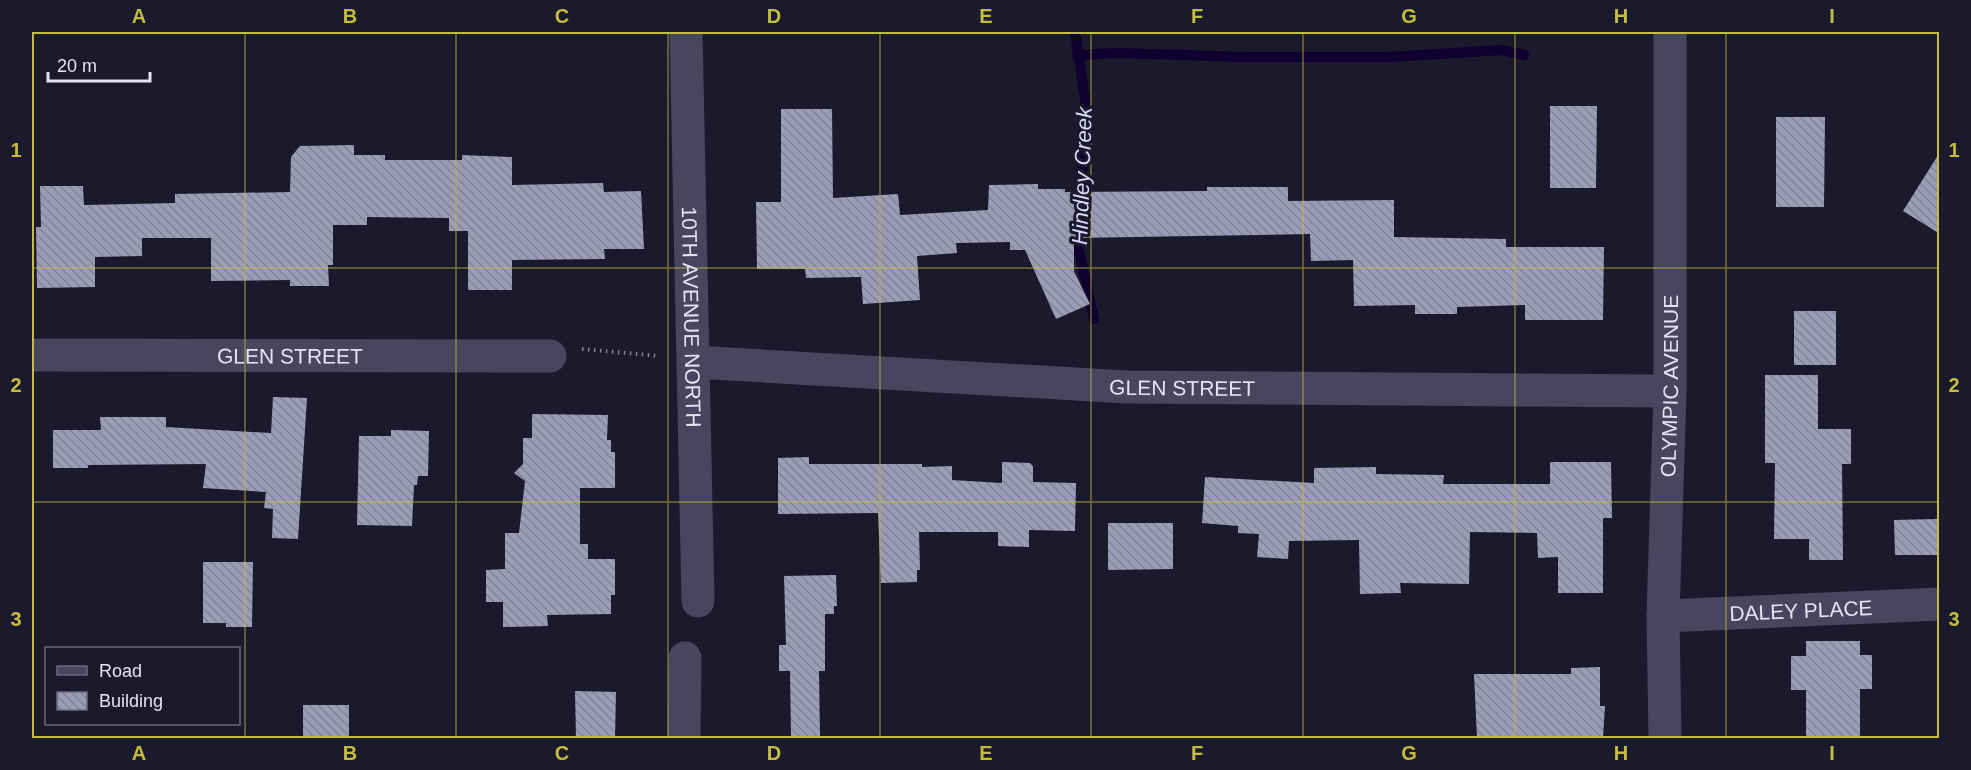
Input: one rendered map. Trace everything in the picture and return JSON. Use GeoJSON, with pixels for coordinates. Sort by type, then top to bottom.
{"type":"FeatureCollection","features":[{"type":"Feature","properties":{"kind":"street","name":"10TH AVENUE NORTH"},"geometry":{"type":"LineString","coordinates":[[686,32],[698,601]]}},
{"type":"Feature","properties":{"kind":"street","name":"OLYMPIC AVENUE"},"geometry":{"type":"LineString","coordinates":[[1665,738],[1663,615],[1670,391],[1670,32]]}},
{"type":"Feature","properties":{"kind":"street","name":"GLEN STREET"},"geometry":{"type":"LineString","coordinates":[[32,355],[550,356]]}},
{"type":"Feature","properties":{"kind":"street","name":"GLEN STREET"},"geometry":{"type":"LineString","coordinates":[[694,362],[1127,387],[1670,391]]}},
{"type":"Feature","properties":{"kind":"street","name":"DALEY PLACE"},"geometry":{"type":"LineString","coordinates":[[1663,615],[1940,604]]}},
{"type":"Feature","properties":{"kind":"street"},"geometry":{"type":"LineString","coordinates":[[684,738],[685,658]]}},
{"type":"Feature","properties":{"kind":"path"},"geometry":{"type":"LineString","coordinates":[[550,356],[572,348],[652,355],[694,362]]}},
{"type":"Feature","properties":{"kind":"building"},"geometry":{"type":"Polygon","coordinates":[[[1550,106],[1597,106],[1596,188],[1550,188],[1550,106]]]}},
{"type":"Feature","properties":{"kind":"building"},"geometry":{"type":"Polygon","coordinates":[[[781,109],[832,109],[833,198],[898,194],[900,215],[988,210],[989,185],[1038,184],[1038,189],[1065,189],[1065,192],[1207,191],[1207,187],[1288,187],[1288,201],[1394,200],[1394,237],[1506,239],[1506,247],[1604,247],[1603,320],[1525,320],[1525,305],[1457,307],[1457,314],[1415,314],[1415,305],[1354,306],[1353,260],[1311,261],[1310,234],[1074,238],[1074,271],[1090,304],[1056,319],[1025,250],[1010,250],[1010,242],[956,243],[957,253],[917,256],[920,300],[863,304],[861,277],[806,278],[805,269],[757,269],[756,202],[781,202],[781,109]]]}},
{"type":"Feature","properties":{"kind":"building"},"geometry":{"type":"Polygon","coordinates":[[[1776,117],[1825,117],[1824,207],[1776,207],[1776,117]]]}},
{"type":"Feature","properties":{"kind":"building"},"geometry":{"type":"Polygon","coordinates":[[[354,145],[354,155],[385,155],[385,160],[462,160],[462,155],[512,157],[512,185],[603,183],[604,192],[641,191],[644,249],[604,249],[605,259],[512,260],[512,290],[468,290],[468,231],[449,231],[449,218],[367,217],[367,225],[333,225],[333,265],[328,265],[329,286],[290,286],[290,280],[211,281],[211,238],[142,238],[142,256],[95,257],[95,287],[37,288],[36,227],[41,227],[40,186],[83,186],[84,205],[175,203],[175,194],[290,192],[291,157],[300,146],[354,145]]]}},
{"type":"Feature","properties":{"kind":"building"},"geometry":{"type":"Polygon","coordinates":[[[1940,152],[1940,234],[1903,211],[1940,152]]]}},
{"type":"Feature","properties":{"kind":"building"},"geometry":{"type":"Polygon","coordinates":[[[1794,311],[1836,311],[1836,365],[1794,365],[1794,311]]]}},
{"type":"Feature","properties":{"kind":"building"},"geometry":{"type":"Polygon","coordinates":[[[1765,375],[1818,375],[1818,429],[1851,429],[1851,464],[1842,464],[1843,560],[1809,560],[1809,539],[1774,539],[1775,463],[1765,463],[1765,375]]]}},
{"type":"Feature","properties":{"kind":"building"},"geometry":{"type":"Polygon","coordinates":[[[273,397],[307,398],[298,539],[272,538],[273,509],[264,508],[266,492],[203,488],[206,464],[88,465],[88,468],[53,468],[53,430],[101,430],[100,417],[166,417],[166,427],[271,433],[273,397]]]}},
{"type":"Feature","properties":{"kind":"building"},"geometry":{"type":"Polygon","coordinates":[[[532,414],[608,415],[607,440],[611,440],[611,452],[615,452],[615,488],[580,488],[580,544],[588,544],[588,559],[615,559],[615,595],[611,595],[611,614],[547,615],[548,626],[503,627],[503,602],[486,602],[486,570],[505,569],[505,533],[519,533],[525,481],[514,473],[523,464],[523,438],[532,438],[532,414]]]}},
{"type":"Feature","properties":{"kind":"building"},"geometry":{"type":"Polygon","coordinates":[[[391,430],[429,431],[428,476],[418,476],[417,485],[414,485],[412,526],[357,525],[359,436],[391,436],[391,430]]]}},
{"type":"Feature","properties":{"kind":"building"},"geometry":{"type":"Polygon","coordinates":[[[809,457],[809,464],[952,466],[952,480],[1002,483],[1002,462],[1030,463],[1033,466],[1033,482],[1076,483],[1075,531],[1029,530],[1029,547],[998,546],[998,532],[919,532],[920,570],[917,570],[917,582],[881,583],[878,513],[778,514],[778,458],[809,457]]]}},
{"type":"Feature","properties":{"kind":"building"},"geometry":{"type":"Polygon","coordinates":[[[1550,462],[1611,462],[1612,518],[1603,518],[1603,593],[1558,593],[1558,557],[1538,558],[1537,533],[1470,532],[1469,584],[1400,583],[1401,593],[1360,594],[1359,540],[1289,541],[1288,559],[1257,557],[1259,534],[1238,533],[1238,526],[1202,523],[1205,477],[1314,483],[1314,468],[1376,467],[1376,474],[1444,475],[1443,484],[1550,484],[1550,462]]]}},
{"type":"Feature","properties":{"kind":"building"},"geometry":{"type":"Polygon","coordinates":[[[1937,519],[1937,555],[1895,555],[1894,520],[1937,519]]]}},
{"type":"Feature","properties":{"kind":"building"},"geometry":{"type":"Polygon","coordinates":[[[1108,523],[1173,523],[1173,569],[1108,570],[1108,523]]]}},
{"type":"Feature","properties":{"kind":"building"},"geometry":{"type":"Polygon","coordinates":[[[203,562],[253,562],[252,627],[226,627],[226,623],[203,623],[203,562]]]}},
{"type":"Feature","properties":{"kind":"building"},"geometry":{"type":"Polygon","coordinates":[[[836,575],[837,606],[834,606],[834,614],[825,614],[825,671],[819,671],[820,738],[791,738],[790,671],[779,671],[779,645],[786,645],[784,576],[836,575]]]}},
{"type":"Feature","properties":{"kind":"building"},"geometry":{"type":"Polygon","coordinates":[[[1806,641],[1860,641],[1860,655],[1872,655],[1872,689],[1860,689],[1860,738],[1806,738],[1806,690],[1791,690],[1791,656],[1806,656],[1806,641]]]}},
{"type":"Feature","properties":{"kind":"building"},"geometry":{"type":"Polygon","coordinates":[[[1600,667],[1600,706],[1605,706],[1603,738],[1477,738],[1474,674],[1571,674],[1571,668],[1600,667]]]}},
{"type":"Feature","properties":{"kind":"building"},"geometry":{"type":"Polygon","coordinates":[[[575,691],[616,692],[615,738],[576,738],[575,691]]]}},
{"type":"Feature","properties":{"kind":"building"},"geometry":{"type":"Polygon","coordinates":[[[303,705],[349,705],[349,738],[303,738],[303,705]]]}},
{"type":"Feature","properties":{"kind":"waterway","name":"Hindley Creek"},"geometry":{"type":"LineString","coordinates":[[1075,32],[1085,98],[1081,204]]}},
{"type":"Feature","properties":{"kind":"waterway"},"geometry":{"type":"LineString","coordinates":[[1077,55],[1118,53],[1243,57],[1390,57],[1501,50],[1524,55]]}},
{"type":"Feature","properties":{"kind":"waterway","name":"Hindley Creek"},"geometry":{"type":"LineString","coordinates":[[1079,225],[1078,246],[1094,319]]}}]}
